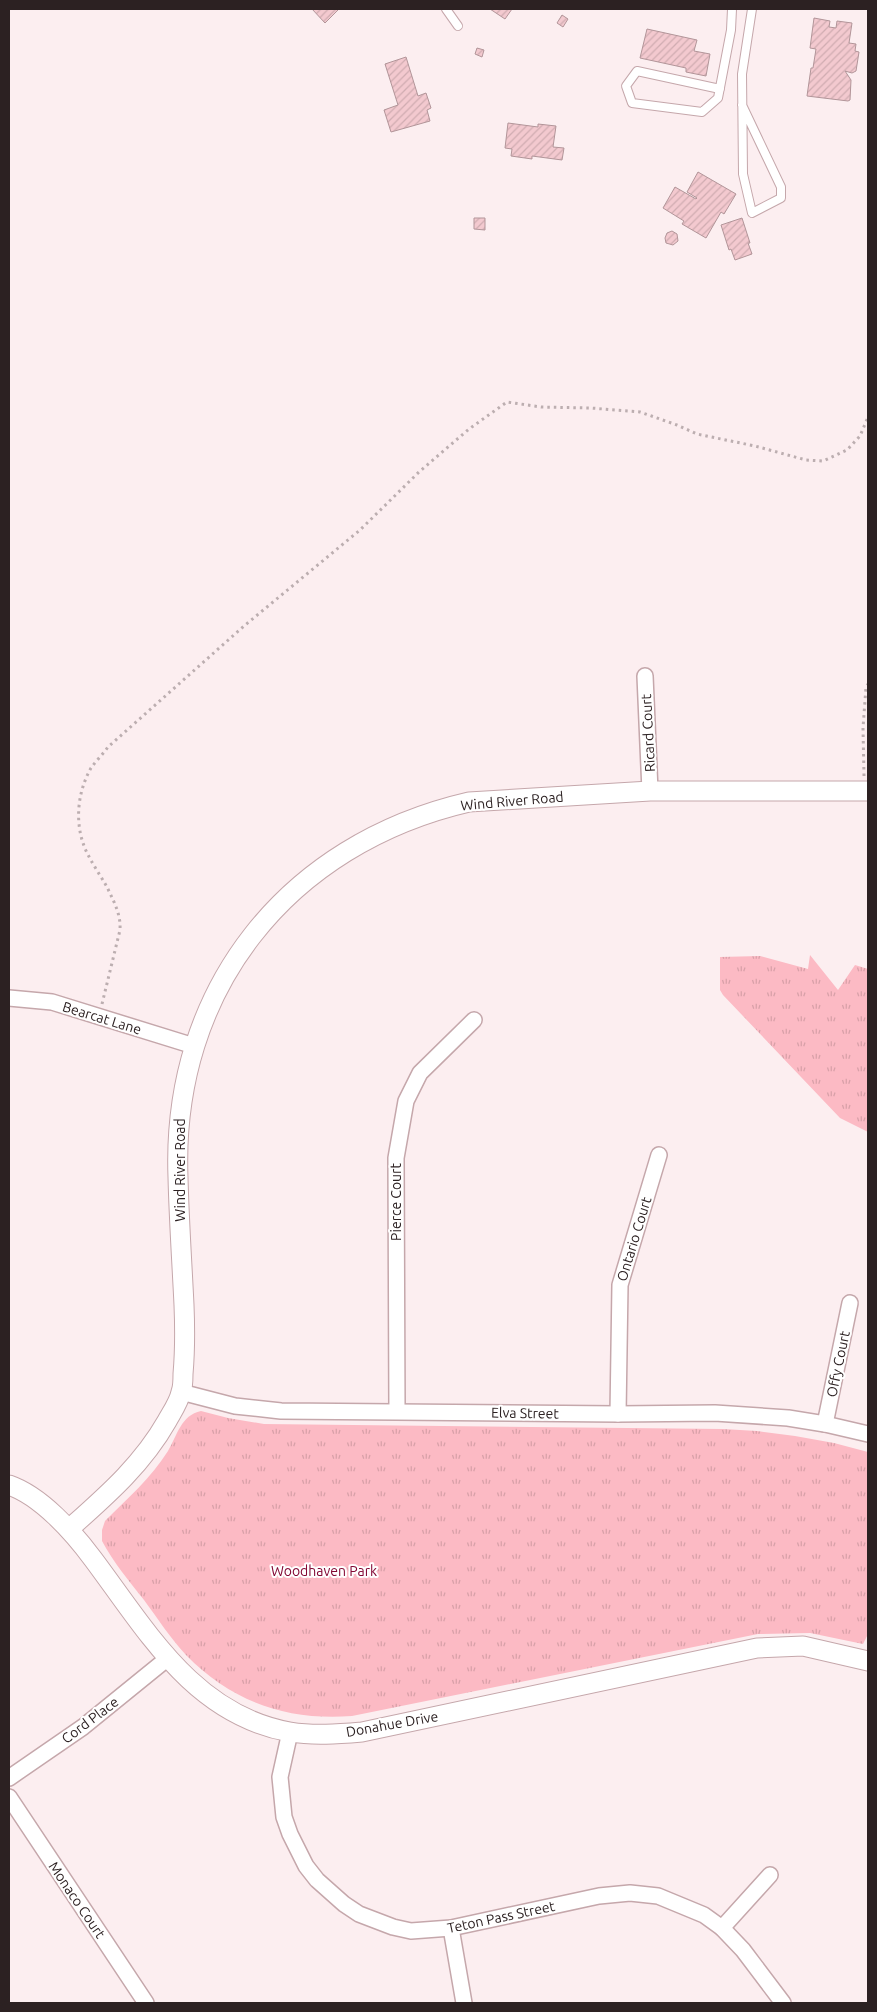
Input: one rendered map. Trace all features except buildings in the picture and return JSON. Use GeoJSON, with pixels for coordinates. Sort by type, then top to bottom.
{"type":"FeatureCollection","features":[{"type":"Feature","properties":{"kind":"street","name":"Ricard Court"},"geometry":{"type":"LineString","coordinates":[[645,676],[650,791]]}},
{"type":"Feature","properties":{"kind":"street","name":"Wind River Road"},"geometry":{"type":"LineString","coordinates":[[69,1529],[124,1479],[139,1462],[163,1427],[182,1392],[186,1345],[178,1185],[178,1125],[194,1046],[203,1020],[219,986],[244,947],[261,924],[280,904],[314,873],[367,838],[417,816],[469,802],[650,791],[866,791]]}},
{"type":"Feature","properties":{"kind":"street","name":"Bearcat Lane"},"geometry":{"type":"LineString","coordinates":[[9,998],[52,1002],[194,1046]]}},
{"type":"Feature","properties":{"kind":"street","name":"Pierce Court"},"geometry":{"type":"LineString","coordinates":[[397,1411],[396,1158],[406,1101],[420,1073],[474,1020]]}},
{"type":"Feature","properties":{"kind":"street","name":"Ontario Court"},"geometry":{"type":"LineString","coordinates":[[618,1414],[620,1285],[659,1154]]}},
{"type":"Feature","properties":{"kind":"street","name":"Offy Court"},"geometry":{"type":"LineString","coordinates":[[825,1424],[850,1303]]}},
{"type":"Feature","properties":{"kind":"street","name":"Elva Street"},"geometry":{"type":"LineString","coordinates":[[182,1392],[235,1406],[281,1411],[752,1414],[825,1424],[868,1434]]}},
{"type":"Feature","properties":{"kind":"street","name":"Donahue Drive"},"geometry":{"type":"LineString","coordinates":[[9,1485],[16,1487],[39,1502],[69,1529],[168,1658],[189,1681],[217,1702],[253,1722],[290,1732],[326,1735],[362,1732],[757,1648],[804,1646],[868,1661]]}},
{"type":"Feature","properties":{"kind":"street","name":"Cord Place"},"geometry":{"type":"LineString","coordinates":[[9,1778],[83,1727],[168,1658]]}},
{"type":"Feature","properties":{"kind":"street","name":"Teton Pass Street"},"geometry":{"type":"LineString","coordinates":[[290,1732],[280,1777],[284,1817],[297,1850],[318,1880],[344,1904],[376,1921],[411,1930],[451,1928],[599,1896],[630,1893],[658,1896],[704,1914],[722,1928],[744,1950],[783,2003]]}},
{"type":"Feature","properties":{"kind":"street","name":"Monaco Court"},"geometry":{"type":"LineString","coordinates":[[9,1797],[146,2003]]}},
{"type":"Feature","properties":{"kind":"street"},"geometry":{"type":"LineString","coordinates":[[722,1928],[770,1875]]}},
{"type":"Feature","properties":{"kind":"street"},"geometry":{"type":"LineString","coordinates":[[451,1928],[464,2003]]}},
{"type":"Feature","properties":{"kind":"lane"},"geometry":{"type":"LineString","coordinates":[[446,9],[458,26]]}},
{"type":"Feature","properties":{"kind":"lane"},"geometry":{"type":"LineString","coordinates":[[720,89],[637,71],[626,86],[632,103],[702,112],[718,98],[720,89],[731,30],[732,9]]}},
{"type":"Feature","properties":{"kind":"lane"},"geometry":{"type":"LineString","coordinates":[[742,105],[781,187],[781,198],[752,213],[743,174],[742,105],[742,74],[752,9]]}},
{"type":"Feature","properties":{"kind":"path"},"geometry":{"type":"LineString","coordinates":[[98,1016],[121,921],[117,908],[84,845],[80,832],[78,810],[83,789],[92,768],[108,747],[244,626],[360,530],[419,472],[469,429],[508,402],[541,407],[640,412],[697,434],[755,446],[806,460],[823,461],[847,450],[860,436],[868,417]]}},
{"type":"Feature","properties":{"kind":"path"},"geometry":{"type":"LineString","coordinates":[[866,791],[863,728],[866,687],[868,684]]}},
{"type":"Feature","properties":{"kind":"green space"},"geometry":{"type":"Polygon","coordinates":[[[810,955],[838,990],[855,965],[868,969],[868,1132],[840,1118],[720,990],[720,957],[760,956],[808,969],[810,955]]]}},
{"type":"Feature","properties":{"kind":"green space","name":"Woodhaven Park"},"geometry":{"type":"Polygon","coordinates":[[[201,1411],[264,1424],[723,1429],[757,1431],[834,1443],[868,1452],[868,1634],[863,1644],[810,1633],[758,1634],[352,1716],[328,1717],[305,1715],[262,1705],[222,1685],[186,1655],[122,1572],[102,1541],[102,1530],[105,1521],[154,1470],[168,1451],[184,1421],[194,1413],[201,1411]]]}}]}
